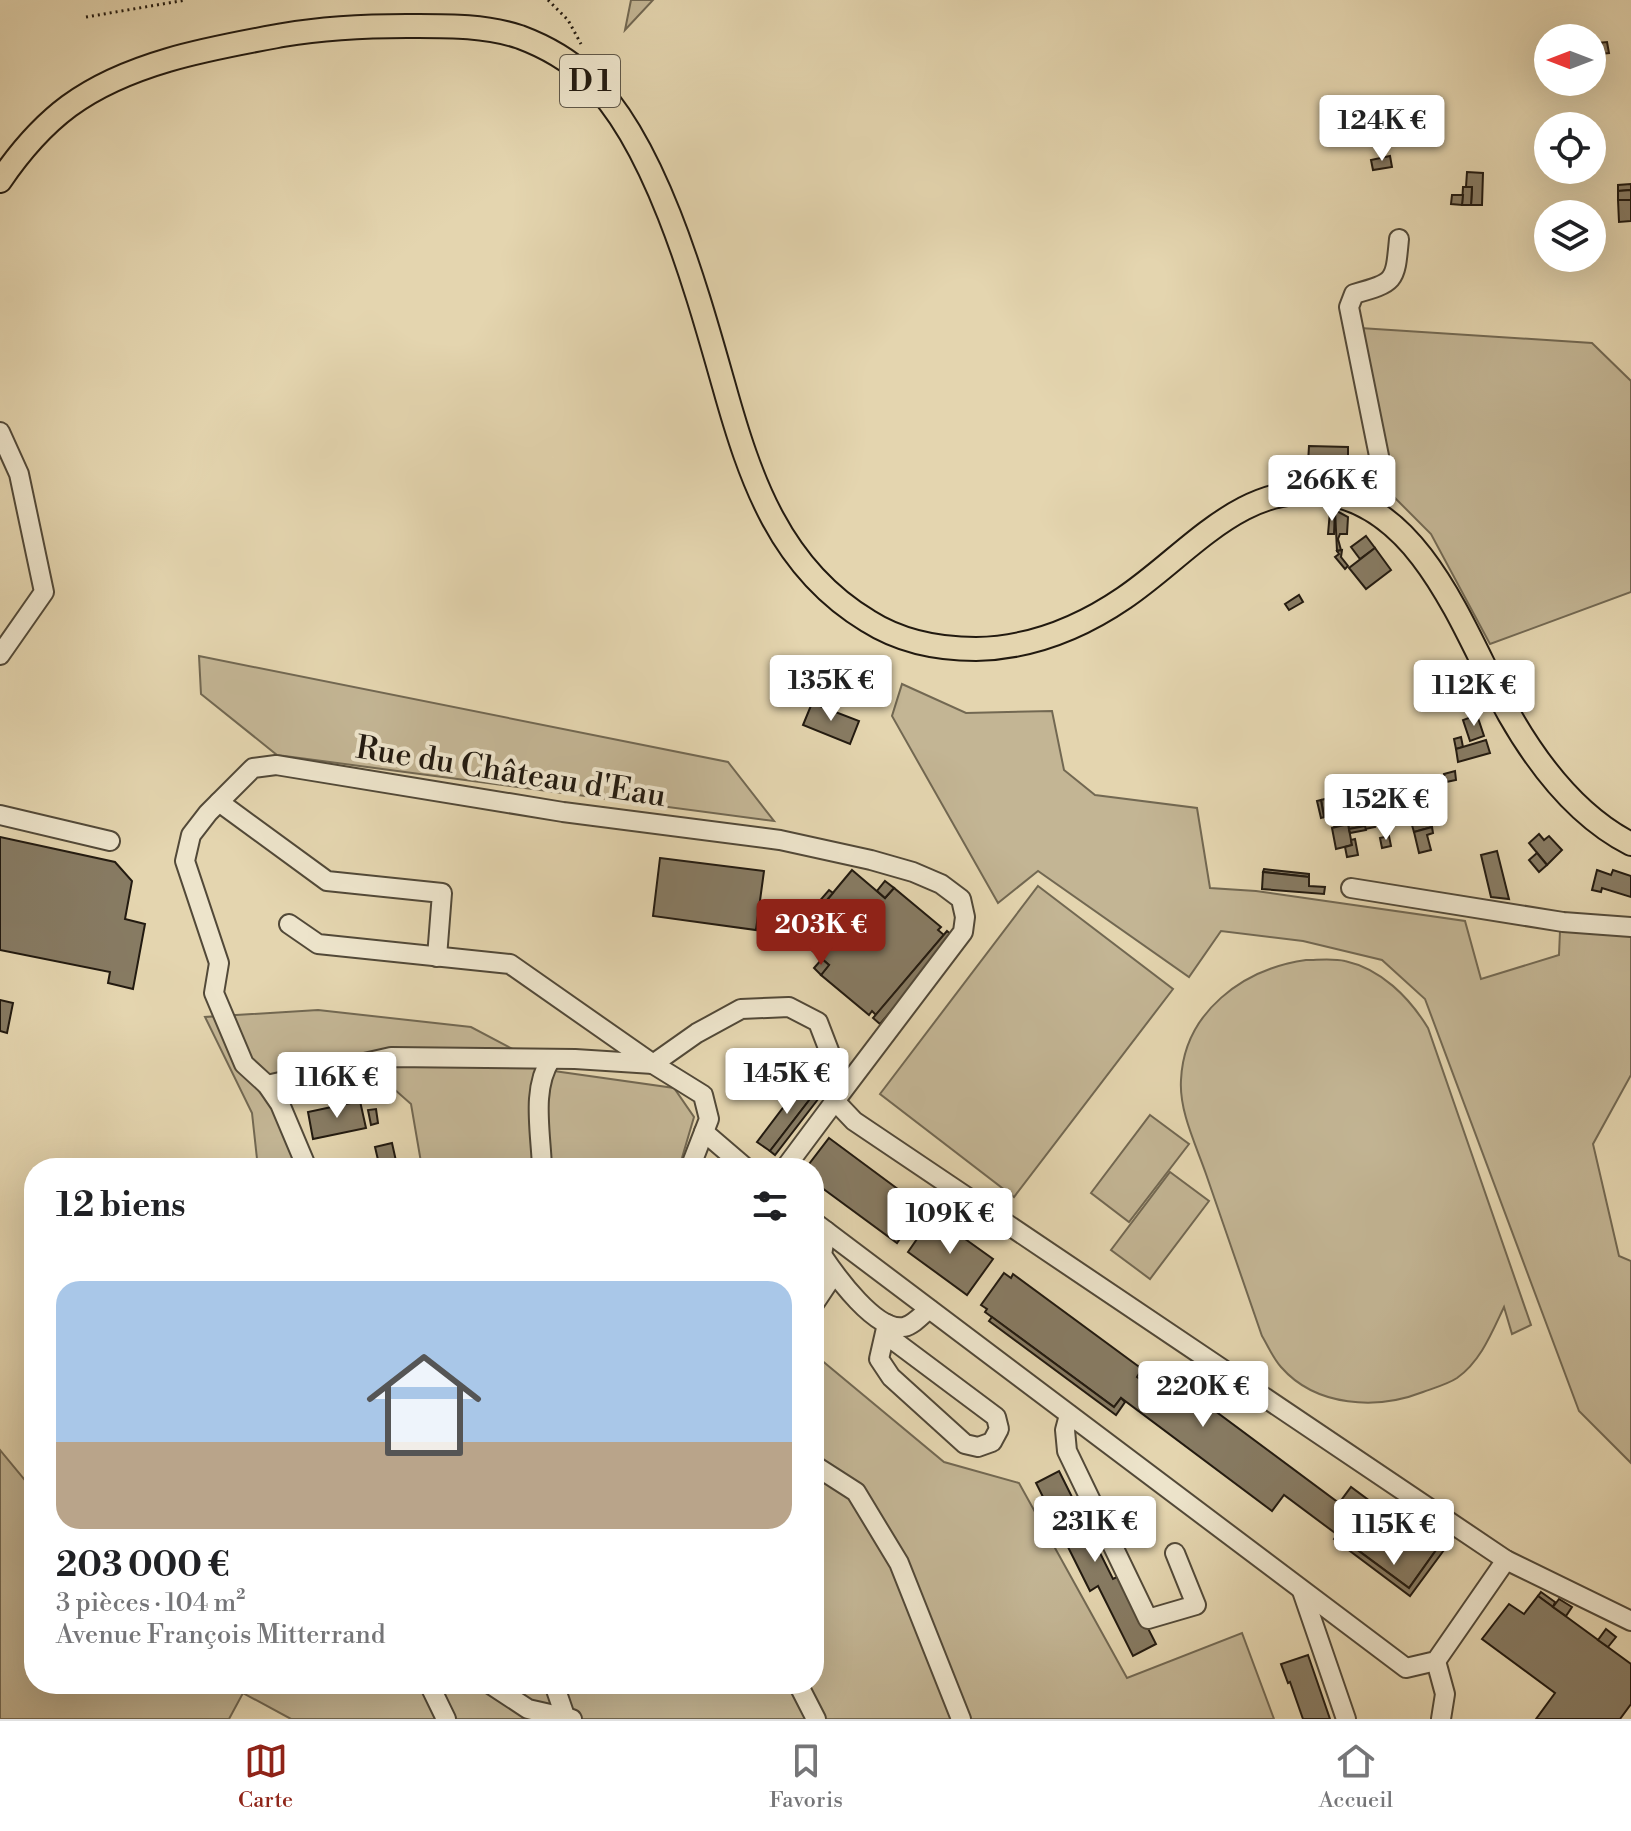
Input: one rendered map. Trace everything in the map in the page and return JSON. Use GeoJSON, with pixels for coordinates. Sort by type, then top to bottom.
{"type":"FeatureCollection","features":[{"type":"Feature","properties":{"kind":"main road","name":"D 1"},"geometry":{"type":"LineString","coordinates":[[0,181],[43,129],[70,106],[121,78],[165,63],[254,41],[346,29],[470,27],[519,37],[552,52],[583,74],[618,115],[664,205],[696,288],[740,443],[758,493],[790,548],[813,578],[850,610],[895,636],[925,645],[992,648],[1031,642],[1098,615],[1250,504],[1280,494],[1335,495],[1366,506],[1406,537],[1426,564],[1539,762],[1584,812],[1631,844]]}},
{"type":"Feature","properties":{"kind":"street"},"geometry":{"type":"LineString","coordinates":[[1366,506],[1378,482],[1381,466],[1349,307],[1354,294],[1385,285],[1396,272],[1399,239]]}},
{"type":"Feature","properties":{"kind":"street"},"geometry":{"type":"LineString","coordinates":[[0,432],[44,592],[0,655]]}},
{"type":"Feature","properties":{"kind":"street","name":"Rue du Château d'Eau"},"geometry":{"type":"LineString","coordinates":[[303,1158],[280,1104],[267,1085],[244,1064],[214,993],[219,963],[185,861],[191,835],[219,802],[253,768],[276,765],[563,812],[780,840],[913,872],[941,884],[961,899],[965,917],[963,932],[792,1158]]}},
{"type":"Feature","properties":{"kind":"street"},"geometry":{"type":"LineString","coordinates":[[219,802],[327,881],[442,893],[437,957]]}},
{"type":"Feature","properties":{"kind":"street"},"geometry":{"type":"LineString","coordinates":[[0,815],[110,841]]}},
{"type":"Feature","properties":{"kind":"street"},"geometry":{"type":"LineString","coordinates":[[1351,888],[1563,922],[1631,927]]}},
{"type":"Feature","properties":{"kind":"street"},"geometry":{"type":"LineString","coordinates":[[289,924],[318,944],[510,964],[653,1064],[703,1095],[709,1119],[694,1158]]}},
{"type":"Feature","properties":{"kind":"street"},"geometry":{"type":"LineString","coordinates":[[267,1085],[391,1057],[653,1064],[697,1033],[741,1009],[789,1007],[818,1022],[833,1061],[835,1101],[854,1121],[1506,1560],[1631,1621]]}},
{"type":"Feature","properties":{"kind":"street"},"geometry":{"type":"LineString","coordinates":[[542,1158],[539,1100],[543,1071],[551,1059]]}},
{"type":"Feature","properties":{"kind":"street"},"geometry":{"type":"LineString","coordinates":[[704,1132],[734,1158]]}},
{"type":"Feature","properties":{"kind":"street"},"geometry":{"type":"LineString","coordinates":[[824,1229],[1406,1668],[1436,1661],[1506,1560]]}},
{"type":"Feature","properties":{"kind":"street"},"geometry":{"type":"LineString","coordinates":[[824,1258],[834,1274],[886,1329],[996,1417],[999,1429],[992,1442],[978,1447],[965,1444],[891,1377],[879,1359],[886,1329]]}},
{"type":"Feature","properties":{"kind":"street"},"geometry":{"type":"LineString","coordinates":[[824,1289],[834,1274]]}},
{"type":"Feature","properties":{"kind":"street"},"geometry":{"type":"LineString","coordinates":[[886,1329],[908,1326],[929,1309]]}},
{"type":"Feature","properties":{"kind":"street"},"geometry":{"type":"LineString","coordinates":[[1069,1415],[1065,1430],[1067,1451],[1148,1619],[1196,1605],[1175,1553]]}},
{"type":"Feature","properties":{"kind":"street"},"geometry":{"type":"LineString","coordinates":[[824,1471],[856,1492],[899,1563],[961,1719]]}},
{"type":"Feature","properties":{"kind":"street"},"geometry":{"type":"LineString","coordinates":[[1302,1591],[1346,1719]]}},
{"type":"Feature","properties":{"kind":"street"},"geometry":{"type":"LineString","coordinates":[[1436,1661],[1445,1694],[1441,1719]]}},
{"type":"Feature","properties":{"kind":"street"},"geometry":{"type":"LineString","coordinates":[[434,1694],[446,1719]]}},
{"type":"Feature","properties":{"kind":"street"},"geometry":{"type":"LineString","coordinates":[[505,1694],[528,1709],[567,1718]]}},
{"type":"Feature","properties":{"kind":"street"},"geometry":{"type":"LineString","coordinates":[[558,1694],[567,1718]]}},
{"type":"Feature","properties":{"kind":"street"},"geometry":{"type":"LineString","coordinates":[[803,1694],[816,1719]]}},
{"type":"Feature","properties":{"kind":"path"},"geometry":{"type":"LineString","coordinates":[[86,17],[186,0]]}},
{"type":"Feature","properties":{"kind":"path"},"geometry":{"type":"LineString","coordinates":[[548,0],[568,20],[581,45],[583,74]]}},
{"type":"Feature","properties":{"kind":"shaded area"},"geometry":{"type":"Polygon","coordinates":[[[631,0],[653,0],[625,30],[631,0]]]}},
{"type":"Feature","properties":{"kind":"shaded area"},"geometry":{"type":"Polygon","coordinates":[[[1360,328],[1592,343],[1631,381],[1631,592],[1490,644],[1431,534],[1390,493],[1360,328]]]}},
{"type":"Feature","properties":{"kind":"shaded area"},"geometry":{"type":"Polygon","coordinates":[[[199,656],[728,762],[774,821],[277,755],[201,694],[199,656]]]}},
{"type":"Feature","properties":{"kind":"shaded area"},"geometry":{"type":"Polygon","coordinates":[[[902,684],[966,713],[1052,711],[1064,770],[1095,795],[1197,808],[1210,888],[1256,891],[1465,921],[1481,979],[1559,955],[1560,931],[1631,934],[1631,1075],[1593,1144],[1619,1256],[1631,1261],[1631,1463],[1579,1411],[1425,999],[1382,960],[1303,941],[1221,931],[1189,977],[1038,871],[998,903],[892,716],[902,684]]]}},
{"type":"Feature","properties":{"kind":"shaded area"},"geometry":{"type":"Polygon","coordinates":[[[1038,886],[1173,989],[1014,1197],[880,1094],[1038,886]]]}},
{"type":"Feature","properties":{"kind":"shaded area"},"geometry":{"type":"Polygon","coordinates":[[[1306,960],[1340,960],[1370,970],[1403,995],[1428,1028],[1531,1325],[1512,1334],[1504,1307],[1485,1346],[1465,1371],[1449,1382],[1405,1398],[1367,1403],[1329,1397],[1295,1380],[1278,1363],[1262,1336],[1183,1104],[1181,1080],[1185,1056],[1193,1034],[1205,1015],[1221,998],[1260,973],[1306,960]]]}},
{"type":"Feature","properties":{"kind":"shaded area"},"geometry":{"type":"Polygon","coordinates":[[[318,1010],[471,1027],[554,1071],[674,1088],[694,1117],[682,1158],[420,1158],[411,1104],[368,1066],[276,1090],[297,1158],[257,1158],[252,1113],[205,1017],[318,1010]]]}},
{"type":"Feature","properties":{"kind":"shaded area"},"geometry":{"type":"Polygon","coordinates":[[[1150,1115],[1189,1144],[1129,1222],[1091,1193],[1150,1115]]]}},
{"type":"Feature","properties":{"kind":"shaded area"},"geometry":{"type":"Polygon","coordinates":[[[1170,1172],[1209,1201],[1150,1279],[1111,1250],[1170,1172]]]}},
{"type":"Feature","properties":{"kind":"shaded area"},"geometry":{"type":"Polygon","coordinates":[[[824,1362],[944,1462],[1019,1483],[1127,1678],[1242,1633],[1274,1719],[291,1719],[245,1694],[824,1694],[824,1362]]]}},
{"type":"Feature","properties":{"kind":"shaded area"},"geometry":{"type":"Polygon","coordinates":[[[0,1450],[24,1479],[24,1694],[242,1694],[229,1719],[0,1719],[0,1450]]]}},
{"type":"Feature","properties":{"kind":"building"},"geometry":{"type":"Polygon","coordinates":[[[1390,156],[1392,167],[1373,170],[1371,160],[1390,156]]]}},
{"type":"Feature","properties":{"kind":"building"},"geometry":{"type":"Polygon","coordinates":[[[1467,172],[1483,173],[1482,205],[1471,205],[1472,187],[1466,187],[1467,172]]]}},
{"type":"Feature","properties":{"kind":"building"},"geometry":{"type":"Polygon","coordinates":[[[1631,184],[1631,190],[1618,191],[1618,185],[1631,184]]]}},
{"type":"Feature","properties":{"kind":"building"},"geometry":{"type":"Polygon","coordinates":[[[1463,187],[1472,187],[1471,205],[1462,205],[1463,187]]]}},
{"type":"Feature","properties":{"kind":"building"},"geometry":{"type":"Polygon","coordinates":[[[1631,190],[1631,200],[1618,200],[1618,191],[1631,190]]]}},
{"type":"Feature","properties":{"kind":"building"},"geometry":{"type":"Polygon","coordinates":[[[1452,195],[1463,195],[1462,205],[1451,204],[1452,195]]]}},
{"type":"Feature","properties":{"kind":"building"},"geometry":{"type":"Polygon","coordinates":[[[1618,200],[1631,200],[1631,221],[1619,222],[1618,200]]]}},
{"type":"Feature","properties":{"kind":"building"},"geometry":{"type":"Polygon","coordinates":[[[1309,446],[1348,447],[1348,464],[1308,463],[1309,446]]]}},
{"type":"Feature","properties":{"kind":"building"},"geometry":{"type":"Polygon","coordinates":[[[1335,510],[1348,517],[1347,534],[1340,534],[1341,550],[1337,551],[1335,510]]]}},
{"type":"Feature","properties":{"kind":"building"},"geometry":{"type":"Polygon","coordinates":[[[1335,510],[1334,534],[1328,534],[1330,511],[1335,510]]]}},
{"type":"Feature","properties":{"kind":"building"},"geometry":{"type":"Polygon","coordinates":[[[1366,536],[1375,548],[1360,559],[1351,547],[1366,536]]]}},
{"type":"Feature","properties":{"kind":"building"},"geometry":{"type":"Polygon","coordinates":[[[1375,548],[1391,570],[1366,589],[1349,568],[1375,548]]]}},
{"type":"Feature","properties":{"kind":"building"},"geometry":{"type":"Polygon","coordinates":[[[1342,550],[1341,557],[1348,566],[1345,569],[1335,557],[1339,554],[1337,551],[1342,550]]]}},
{"type":"Feature","properties":{"kind":"building"},"geometry":{"type":"Polygon","coordinates":[[[1299,595],[1303,602],[1289,610],[1285,604],[1299,595]]]}},
{"type":"Feature","properties":{"kind":"building"},"geometry":{"type":"Polygon","coordinates":[[[1466,693],[1469,702],[1451,708],[1449,700],[1466,693]]]}},
{"type":"Feature","properties":{"kind":"building"},"geometry":{"type":"Polygon","coordinates":[[[812,703],[859,721],[850,744],[803,725],[812,703]]]}},
{"type":"Feature","properties":{"kind":"building"},"geometry":{"type":"Polygon","coordinates":[[[1477,715],[1484,736],[1470,741],[1463,720],[1477,715]]]}},
{"type":"Feature","properties":{"kind":"building"},"geometry":{"type":"Polygon","coordinates":[[[1461,737],[1463,747],[1456,749],[1454,739],[1461,737]]]}},
{"type":"Feature","properties":{"kind":"building"},"geometry":{"type":"Polygon","coordinates":[[[1486,740],[1490,753],[1458,762],[1456,749],[1486,740]]]}},
{"type":"Feature","properties":{"kind":"building"},"geometry":{"type":"Polygon","coordinates":[[[1455,771],[1456,780],[1446,782],[1444,774],[1455,771]]]}},
{"type":"Feature","properties":{"kind":"building"},"geometry":{"type":"Polygon","coordinates":[[[1393,783],[1396,796],[1387,798],[1389,806],[1378,808],[1376,801],[1347,807],[1345,796],[1393,783]]]}},
{"type":"Feature","properties":{"kind":"building"},"geometry":{"type":"Polygon","coordinates":[[[1345,796],[1347,807],[1324,817],[1321,800],[1345,796]]]}},
{"type":"Feature","properties":{"kind":"building"},"geometry":{"type":"Polygon","coordinates":[[[1321,800],[1324,817],[1321,818],[1317,801],[1321,800]]]}},
{"type":"Feature","properties":{"kind":"building"},"geometry":{"type":"Polygon","coordinates":[[[1425,800],[1432,827],[1414,832],[1406,805],[1425,800]]]}},
{"type":"Feature","properties":{"kind":"building"},"geometry":{"type":"Polygon","coordinates":[[[1373,815],[1375,827],[1349,829],[1346,818],[1373,815]]]}},
{"type":"Feature","properties":{"kind":"building"},"geometry":{"type":"Polygon","coordinates":[[[1347,820],[1348,824],[1334,828],[1335,823],[1347,820]]]}},
{"type":"Feature","properties":{"kind":"building"},"geometry":{"type":"Polygon","coordinates":[[[1348,824],[1352,845],[1336,849],[1332,828],[1348,824]]]}},
{"type":"Feature","properties":{"kind":"building"},"geometry":{"type":"Polygon","coordinates":[[[1365,826],[1366,830],[1350,833],[1349,829],[1365,826]]]}},
{"type":"Feature","properties":{"kind":"building"},"geometry":{"type":"Polygon","coordinates":[[[1432,827],[1433,833],[1427,835],[1431,850],[1419,853],[1414,832],[1432,827]]]}},
{"type":"Feature","properties":{"kind":"building"},"geometry":{"type":"Polygon","coordinates":[[[1539,834],[1544,840],[1549,836],[1562,850],[1547,865],[1529,843],[1539,834]]]}},
{"type":"Feature","properties":{"kind":"building"},"geometry":{"type":"Polygon","coordinates":[[[1389,836],[1391,846],[1382,848],[1380,838],[1389,836]]]}},
{"type":"Feature","properties":{"kind":"building"},"geometry":{"type":"Polygon","coordinates":[[[0,837],[115,862],[132,881],[125,919],[145,924],[133,989],[108,983],[110,972],[0,950],[0,837]]]}},
{"type":"Feature","properties":{"kind":"building"},"geometry":{"type":"Polygon","coordinates":[[[1355,839],[1358,855],[1347,857],[1345,847],[1352,845],[1351,840],[1355,839]]]}},
{"type":"Feature","properties":{"kind":"building"},"geometry":{"type":"Polygon","coordinates":[[[1497,851],[1509,899],[1491,897],[1481,855],[1497,851]]]}},
{"type":"Feature","properties":{"kind":"building"},"geometry":{"type":"Polygon","coordinates":[[[1537,853],[1547,865],[1539,872],[1529,860],[1537,853]]]}},
{"type":"Feature","properties":{"kind":"building"},"geometry":{"type":"Polygon","coordinates":[[[660,858],[764,871],[756,930],[653,916],[660,858]]]}},
{"type":"Feature","properties":{"kind":"building"},"geometry":{"type":"Polygon","coordinates":[[[1264,869],[1309,874],[1309,877],[1263,872],[1264,869]]]}},
{"type":"Feature","properties":{"kind":"building"},"geometry":{"type":"Polygon","coordinates":[[[852,870],[885,898],[894,888],[941,927],[938,930],[944,935],[876,1015],[872,1011],[869,1015],[821,975],[829,965],[796,937],[852,870]]]}},
{"type":"Feature","properties":{"kind":"building"},"geometry":{"type":"Polygon","coordinates":[[[1597,870],[1611,875],[1613,870],[1631,876],[1631,897],[1602,888],[1601,892],[1592,890],[1597,870]]]}},
{"type":"Feature","properties":{"kind":"building"},"geometry":{"type":"Polygon","coordinates":[[[1263,872],[1309,877],[1309,886],[1325,887],[1324,894],[1262,889],[1263,872]]]}},
{"type":"Feature","properties":{"kind":"building"},"geometry":{"type":"Polygon","coordinates":[[[885,881],[894,888],[885,898],[877,891],[885,881]]]}},
{"type":"Feature","properties":{"kind":"building"},"geometry":{"type":"Polygon","coordinates":[[[829,890],[833,893],[814,915],[810,912],[829,890]]]}},
{"type":"Feature","properties":{"kind":"building"},"geometry":{"type":"Polygon","coordinates":[[[947,931],[954,937],[880,1024],[873,1018],[947,931]]]}},
{"type":"Feature","properties":{"kind":"building"},"geometry":{"type":"Polygon","coordinates":[[[822,959],[829,965],[821,975],[814,968],[822,959]]]}},
{"type":"Feature","properties":{"kind":"building"},"geometry":{"type":"Polygon","coordinates":[[[0,1000],[13,1003],[7,1033],[0,1031],[0,1000]]]}},
{"type":"Feature","properties":{"kind":"building"},"geometry":{"type":"Polygon","coordinates":[[[804,1080],[817,1090],[770,1151],[757,1142],[804,1080]]]}},
{"type":"Feature","properties":{"kind":"building"},"geometry":{"type":"Polygon","coordinates":[[[817,1090],[822,1094],[775,1155],[770,1151],[817,1090]]]}},
{"type":"Feature","properties":{"kind":"building"},"geometry":{"type":"Polygon","coordinates":[[[360,1101],[366,1128],[313,1139],[308,1112],[360,1101]]]}},
{"type":"Feature","properties":{"kind":"building"},"geometry":{"type":"Polygon","coordinates":[[[376,1109],[378,1123],[371,1125],[368,1110],[376,1109]]]}},
{"type":"Feature","properties":{"kind":"building"},"geometry":{"type":"Polygon","coordinates":[[[829,1138],[922,1207],[897,1243],[824,1189],[824,1158],[814,1158],[829,1138]]]}},
{"type":"Feature","properties":{"kind":"building"},"geometry":{"type":"Polygon","coordinates":[[[392,1143],[395,1158],[378,1158],[375,1147],[392,1143]]]}},
{"type":"Feature","properties":{"kind":"building"},"geometry":{"type":"Polygon","coordinates":[[[933,1216],[993,1259],[967,1295],[908,1252],[933,1216]]]}},
{"type":"Feature","properties":{"kind":"building"},"geometry":{"type":"Polygon","coordinates":[[[1004,1273],[1011,1278],[1013,1274],[1142,1369],[1137,1377],[1165,1397],[1176,1382],[1339,1503],[1351,1487],[1436,1550],[1409,1588],[1284,1495],[1272,1511],[1121,1398],[1114,1407],[985,1312],[987,1309],[981,1305],[1004,1273]]]}},
{"type":"Feature","properties":{"kind":"building"},"geometry":{"type":"Polygon","coordinates":[[[992,1317],[1114,1407],[1121,1398],[1125,1402],[1116,1415],[989,1321],[992,1317]]]}},
{"type":"Feature","properties":{"kind":"building"},"geometry":{"type":"Polygon","coordinates":[[[1059,1471],[1113,1579],[1121,1575],[1156,1644],[1133,1656],[1098,1586],[1090,1591],[1036,1483],[1059,1471]]]}},
{"type":"Feature","properties":{"kind":"building"},"geometry":{"type":"Polygon","coordinates":[[[1337,1535],[1409,1588],[1439,1546],[1444,1550],[1410,1596],[1334,1539],[1337,1535]]]}},
{"type":"Feature","properties":{"kind":"building"},"geometry":{"type":"Polygon","coordinates":[[[1541,1592],[1555,1602],[1553,1607],[1538,1596],[1541,1592]]]}},
{"type":"Feature","properties":{"kind":"building"},"geometry":{"type":"Polygon","coordinates":[[[1538,1596],[1631,1664],[1631,1704],[1620,1719],[1536,1719],[1555,1693],[1482,1639],[1509,1604],[1524,1614],[1538,1596]]]}},
{"type":"Feature","properties":{"kind":"building"},"geometry":{"type":"Polygon","coordinates":[[[1559,1599],[1572,1607],[1566,1616],[1553,1607],[1559,1599]]]}},
{"type":"Feature","properties":{"kind":"building"},"geometry":{"type":"Polygon","coordinates":[[[1606,1629],[1616,1637],[1608,1647],[1598,1640],[1606,1629]]]}},
{"type":"Feature","properties":{"kind":"building"},"geometry":{"type":"Polygon","coordinates":[[[1308,1655],[1330,1719],[1303,1719],[1281,1664],[1308,1655]]]}}]}
